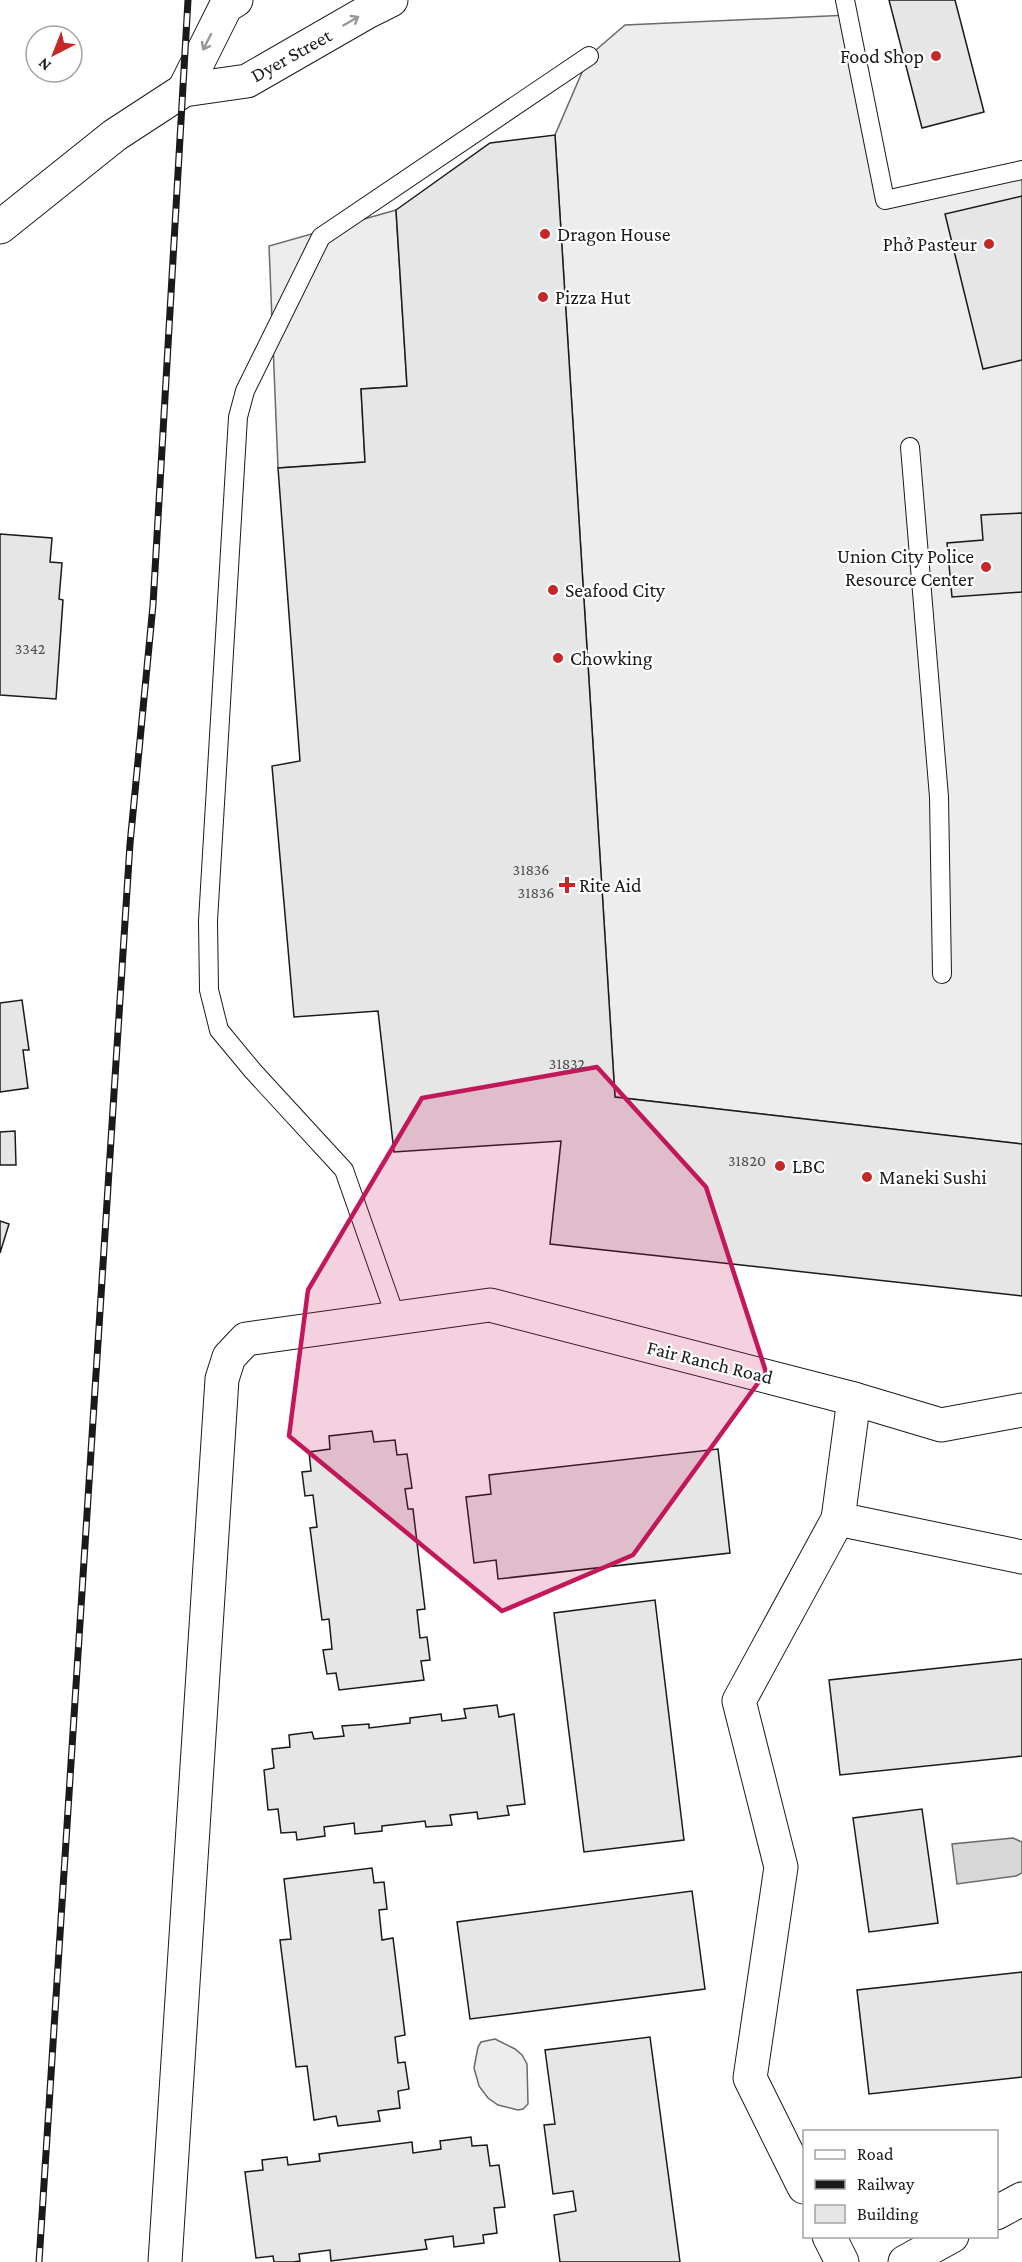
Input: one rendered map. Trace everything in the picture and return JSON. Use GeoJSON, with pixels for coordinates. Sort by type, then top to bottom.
{"type":"FeatureCollection","features":[{"type":"Feature","properties":{"kind":"street"},"geometry":{"type":"LineString","coordinates":[[184,90],[226,6],[236,0]]}},
{"type":"Feature","properties":{"kind":"street","name":"Dyer Street"},"geometry":{"type":"LineString","coordinates":[[0,226],[115,135],[184,90],[247,81],[391,0]]}},
{"type":"Feature","properties":{"kind":"street","name":"Fair Ranch Road"},"geometry":{"type":"LineString","coordinates":[[165,2262],[222,1379],[229,1357],[246,1339],[490,1305],[854,1399],[941,1425],[1022,1410]]}},
{"type":"Feature","properties":{"kind":"street"},"geometry":{"type":"LineString","coordinates":[[803,2185],[750,2078],[781,1867],[739,1701],[838,1520],[854,1399]]}},
{"type":"Feature","properties":{"kind":"street"},"geometry":{"type":"LineString","coordinates":[[838,1520],[1022,1557]]}},
{"type":"Feature","properties":{"kind":"street"},"geometry":{"type":"LineString","coordinates":[[998,2212],[1022,2199]]}},
{"type":"Feature","properties":{"kind":"street"},"geometry":{"type":"LineString","coordinates":[[830,2238],[842,2262]]}},
{"type":"Feature","properties":{"kind":"street"},"geometry":{"type":"LineString","coordinates":[[905,2262],[948,2238]]}},
{"type":"Feature","properties":{"kind":"lane"},"geometry":{"type":"LineString","coordinates":[[844,0],[885,200],[1022,170]]}},
{"type":"Feature","properties":{"kind":"lane"},"geometry":{"type":"LineString","coordinates":[[396,1318],[344,1170],[253,1071],[219,1030],[209,990],[208,921],[237,417],[245,391],[321,237],[589,56]]}},
{"type":"Feature","properties":{"kind":"lane"},"geometry":{"type":"LineString","coordinates":[[910,447],[939,797],[942,974]]}},
{"type":"Feature","properties":{"kind":"highlighted area"},"geometry":{"type":"Polygon","coordinates":[[[597,1067],[706,1187],[766,1372],[633,1555],[502,1611],[289,1436],[308,1290],[422,1098],[597,1067]]]}},
{"type":"Feature","properties":{"kind":"shaded area"},"geometry":{"type":"Polygon","coordinates":[[[849,15],[885,199],[1022,170],[1022,1144],[615,1097],[555,135],[589,56],[625,25],[849,15]]]}},
{"type":"Feature","properties":{"kind":"shaded area"},"geometry":{"type":"Polygon","coordinates":[[[396,210],[407,386],[361,389],[365,462],[278,468],[269,246],[396,210]]]}},
{"type":"Feature","properties":{"kind":"shaded area"},"geometry":{"type":"Polygon","coordinates":[[[1013,1838],[1022,1842],[1022,1873],[1016,1876],[957,1884],[952,1844],[1013,1838]]]}},
{"type":"Feature","properties":{"kind":"shaded area"},"geometry":{"type":"Polygon","coordinates":[[[495,2039],[515,2049],[527,2064],[528,2104],[523,2109],[498,2105],[488,2098],[479,2086],[474,2068],[478,2047],[481,2042],[495,2039]]]}},
{"type":"Feature","properties":{"kind":"building","name":"Food Shop"},"geometry":{"type":"Polygon","coordinates":[[[889,0],[955,0],[984,112],[922,128],[889,0]]]}},
{"type":"Feature","properties":{"kind":"building"},"geometry":{"type":"Polygon","coordinates":[[[555,135],[615,1097],[1022,1144],[1022,1296],[550,1244],[561,1141],[394,1152],[378,1011],[294,1017],[272,766],[300,761],[278,468],[365,462],[361,389],[407,386],[396,210],[490,143],[555,135]]]}},
{"type":"Feature","properties":{"kind":"building"},"geometry":{"type":"Polygon","coordinates":[[[1022,196],[1022,360],[983,369],[945,214],[1022,196]]]}},
{"type":"Feature","properties":{"kind":"building","name":"Union City Police Resource Center"},"geometry":{"type":"Polygon","coordinates":[[[1022,513],[1022,592],[952,597],[947,543],[983,540],[981,515],[1022,513]]]}},
{"type":"Feature","properties":{"kind":"building"},"geometry":{"type":"Polygon","coordinates":[[[0,534],[52,538],[50,562],[62,563],[59,599],[63,600],[56,699],[0,695],[0,534]]]}},
{"type":"Feature","properties":{"kind":"building"},"geometry":{"type":"Polygon","coordinates":[[[22,1000],[29,1050],[23,1050],[28,1088],[0,1092],[0,1003],[22,1000]]]}},
{"type":"Feature","properties":{"kind":"building"},"geometry":{"type":"Polygon","coordinates":[[[15,1131],[16,1165],[0,1165],[0,1132],[15,1131]]]}},
{"type":"Feature","properties":{"kind":"building"},"geometry":{"type":"Polygon","coordinates":[[[0,1221],[9,1224],[0,1253],[0,1221]]]}},
{"type":"Feature","properties":{"kind":"building"},"geometry":{"type":"Polygon","coordinates":[[[372,1431],[374,1442],[395,1440],[397,1455],[407,1454],[412,1488],[405,1489],[408,1509],[413,1509],[425,1609],[417,1610],[420,1638],[427,1637],[430,1660],[421,1661],[424,1680],[339,1690],[336,1673],[327,1674],[323,1650],[332,1649],[329,1619],[322,1620],[310,1528],[317,1527],[313,1495],[305,1496],[302,1472],[311,1471],[309,1452],[330,1449],[329,1436],[372,1431]]]}},
{"type":"Feature","properties":{"kind":"building"},"geometry":{"type":"Polygon","coordinates":[[[718,1449],[730,1553],[498,1579],[496,1560],[474,1563],[466,1497],[491,1494],[489,1475],[718,1449]]]}},
{"type":"Feature","properties":{"kind":"building"},"geometry":{"type":"Polygon","coordinates":[[[655,1600],[684,1840],[584,1852],[554,1613],[655,1600]]]}},
{"type":"Feature","properties":{"kind":"building"},"geometry":{"type":"Polygon","coordinates":[[[1022,1659],[1022,1756],[840,1775],[829,1680],[1022,1659]]]}},
{"type":"Feature","properties":{"kind":"building"},"geometry":{"type":"Polygon","coordinates":[[[497,1705],[499,1717],[514,1714],[525,1804],[507,1806],[509,1815],[478,1819],[477,1812],[450,1815],[452,1825],[426,1827],[425,1821],[382,1826],[382,1831],[355,1834],[354,1823],[324,1827],[325,1836],[297,1840],[296,1832],[281,1833],[278,1809],[268,1810],[264,1770],[274,1768],[272,1749],[290,1747],[289,1735],[312,1732],[314,1739],[344,1736],[342,1726],[369,1724],[369,1728],[410,1723],[410,1718],[441,1714],[442,1721],[466,1718],[464,1709],[497,1705]]]}},
{"type":"Feature","properties":{"kind":"building"},"geometry":{"type":"Polygon","coordinates":[[[922,1809],[938,1923],[869,1932],[853,1818],[922,1809]]]}},
{"type":"Feature","properties":{"kind":"building"},"geometry":{"type":"Polygon","coordinates":[[[372,1868],[374,1883],[384,1882],[387,1909],[379,1910],[382,1940],[393,1938],[405,2035],[395,2037],[398,2063],[405,2062],[409,2089],[398,2091],[400,2108],[378,2111],[380,2121],[338,2126],[336,2116],[314,2120],[307,2066],[296,2067],[280,1940],[291,1939],[284,1879],[372,1868]]]}},
{"type":"Feature","properties":{"kind":"building"},"geometry":{"type":"Polygon","coordinates":[[[692,1891],[705,1989],[470,2019],[457,1922],[692,1891]]]}},
{"type":"Feature","properties":{"kind":"building"},"geometry":{"type":"Polygon","coordinates":[[[1022,1972],[1022,2077],[869,2094],[857,1990],[1022,1972]]]}},
{"type":"Feature","properties":{"kind":"building"},"geometry":{"type":"Polygon","coordinates":[[[650,2037],[680,2262],[560,2262],[554,2215],[576,2211],[573,2191],[553,2194],[544,2125],[555,2124],[545,2050],[650,2037]]]}},
{"type":"Feature","properties":{"kind":"building"},"geometry":{"type":"Polygon","coordinates":[[[471,2137],[472,2146],[487,2145],[490,2166],[499,2165],[505,2207],[494,2208],[497,2233],[483,2235],[484,2243],[454,2247],[453,2236],[425,2240],[427,2249],[331,2261],[330,2250],[299,2254],[300,2261],[293,2262],[274,2262],[273,2256],[256,2258],[245,2172],[263,2170],[262,2160],[287,2157],[288,2165],[320,2161],[319,2154],[412,2142],[413,2153],[441,2149],[440,2141],[471,2137]]]}},
{"type":"Feature","properties":{"kind":"railway"},"geometry":{"type":"LineString","coordinates":[[39,2262],[130,844],[153,605],[188,0]]}},
{"type":"Feature","properties":{"kind":"place","name":"Food Shop"},"geometry":{"type":"Point","coordinates":[936,56]}},
{"type":"Feature","properties":{"kind":"place","name":"Dragon House"},"geometry":{"type":"Point","coordinates":[545,234]}},
{"type":"Feature","properties":{"kind":"place","name":"Phở Pasteur"},"geometry":{"type":"Point","coordinates":[989,244]}},
{"type":"Feature","properties":{"kind":"place","name":"Pizza Hut"},"geometry":{"type":"Point","coordinates":[543,297]}},
{"type":"Feature","properties":{"kind":"place","name":"Union City Police Resource Center"},"geometry":{"type":"Point","coordinates":[986,567]}},
{"type":"Feature","properties":{"kind":"place","name":"Seafood City"},"geometry":{"type":"Point","coordinates":[553,590]}},
{"type":"Feature","properties":{"kind":"place","name":"Chowking"},"geometry":{"type":"Point","coordinates":[558,658]}},
{"type":"Feature","properties":{"kind":"place","name":"Rite Aid"},"geometry":{"type":"Point","coordinates":[567,885]}},
{"type":"Feature","properties":{"kind":"place","name":"LBC"},"geometry":{"type":"Point","coordinates":[780,1166]}},
{"type":"Feature","properties":{"kind":"place","name":"Maneki Sushi"},"geometry":{"type":"Point","coordinates":[867,1177]}}]}
